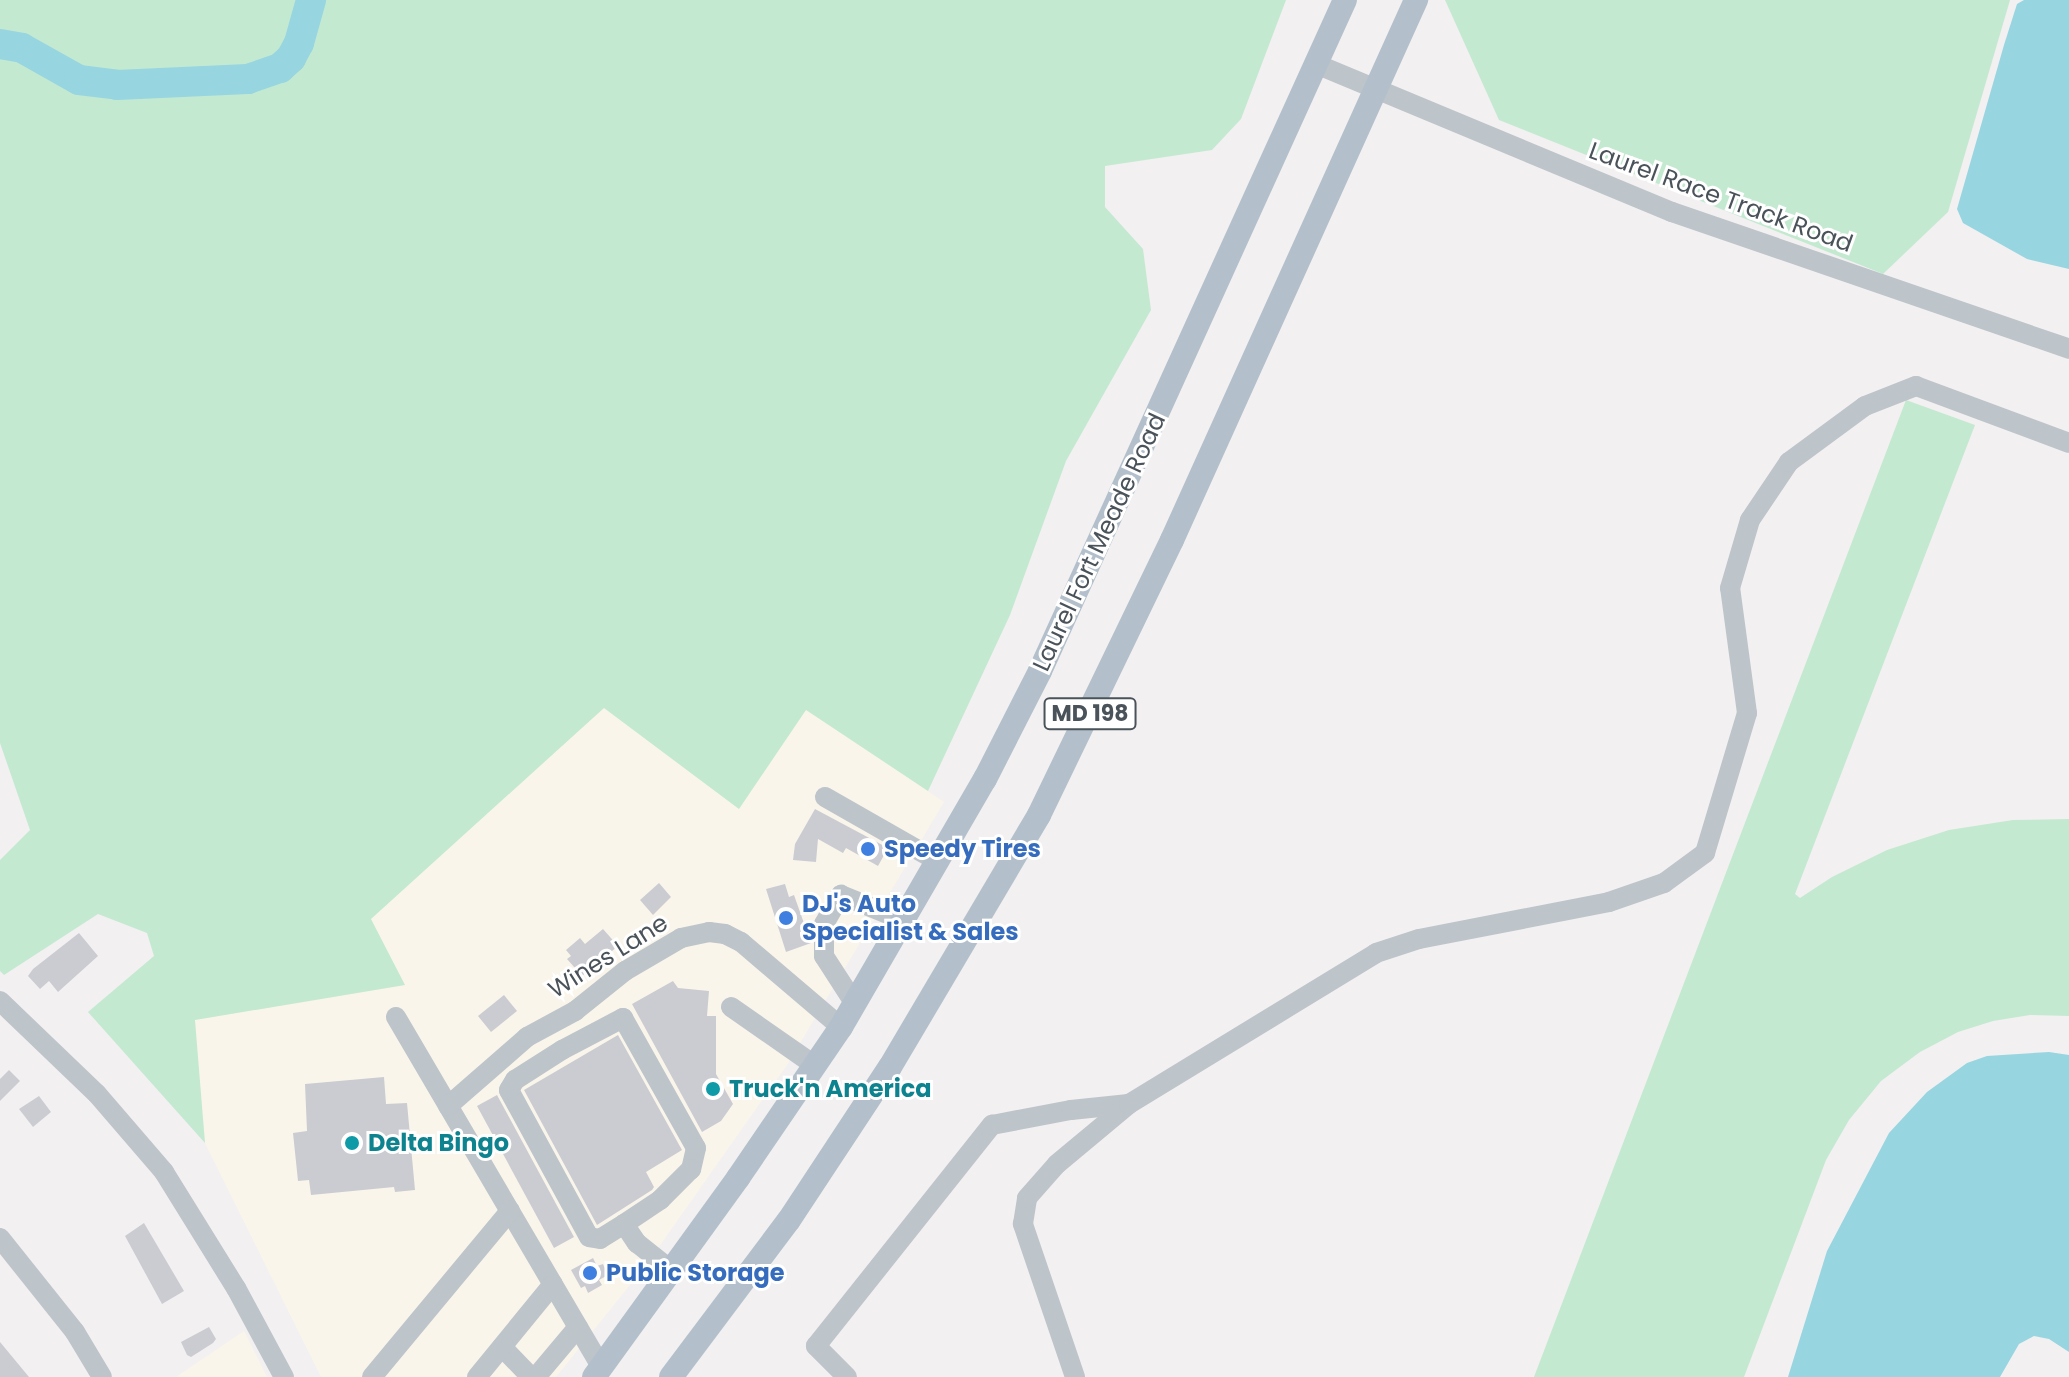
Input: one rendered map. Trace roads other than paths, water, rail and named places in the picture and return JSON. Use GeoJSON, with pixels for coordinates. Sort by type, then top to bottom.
{"type":"FeatureCollection","features":[{"type":"Feature","properties":{"kind":"main road","name":"Laurel Fort Meade Road"},"geometry":{"type":"LineString","coordinates":[[598,1372],[841,1027],[939,862],[1040,671],[1345,0]]}},
{"type":"Feature","properties":{"kind":"main road","name":"MD 198"},"geometry":{"type":"LineString","coordinates":[[671,1377],[789,1220],[890,1067],[1039,815],[1172,540],[1416,0]]}},
{"type":"Feature","properties":{"kind":"street","name":"Laurel Race Track Road"},"geometry":{"type":"LineString","coordinates":[[1316,64],[1672,212],[1797,252],[2069,349]]}},
{"type":"Feature","properties":{"kind":"street"},"geometry":{"type":"LineString","coordinates":[[1075,1377],[1023,1224],[1027,1198],[1057,1164],[1129,1104],[1376,953],[1419,939],[1609,902],[1664,883],[1705,853],[1747,713],[1730,588],[1750,520],[1789,462],[1865,406],[1916,386],[2069,443]]}},
{"type":"Feature","properties":{"kind":"street"},"geometry":{"type":"LineString","coordinates":[[825,797],[939,862]]}},
{"type":"Feature","properties":{"kind":"street"},"geometry":{"type":"LineString","coordinates":[[855,1004],[824,956],[824,924],[841,895],[905,921]]}},
{"type":"Feature","properties":{"kind":"street","name":"Wines Lane"},"geometry":{"type":"LineString","coordinates":[[448,1106],[527,1037],[575,1011],[625,971],[681,938],[717,933],[741,942],[841,1027]]}},
{"type":"Feature","properties":{"kind":"street"},"geometry":{"type":"LineString","coordinates":[[0,1001],[97,1094],[164,1172],[228,1275],[284,1377]]}},
{"type":"Feature","properties":{"kind":"street"},"geometry":{"type":"LineString","coordinates":[[731,1007],[814,1065]]}},
{"type":"Feature","properties":{"kind":"street"},"geometry":{"type":"LineString","coordinates":[[396,1017],[578,1327],[598,1372]]}},
{"type":"Feature","properties":{"kind":"street"},"geometry":{"type":"LineString","coordinates":[[623,1018],[696,1148],[691,1169],[660,1200],[624,1224],[600,1239],[589,1237],[509,1090],[515,1080],[562,1050],[623,1018]]}},
{"type":"Feature","properties":{"kind":"street"},"geometry":{"type":"LineString","coordinates":[[847,1377],[816,1346],[992,1125],[1071,1110],[1129,1104]]}},
{"type":"Feature","properties":{"kind":"street"},"geometry":{"type":"LineString","coordinates":[[372,1377],[510,1211]]}},
{"type":"Feature","properties":{"kind":"street"},"geometry":{"type":"LineString","coordinates":[[624,1224],[637,1243],[671,1270]]}},
{"type":"Feature","properties":{"kind":"street"},"geometry":{"type":"LineString","coordinates":[[0,1238],[75,1332],[102,1377]]}},
{"type":"Feature","properties":{"kind":"street"},"geometry":{"type":"LineString","coordinates":[[477,1377],[553,1284]]}},
{"type":"Feature","properties":{"kind":"street"},"geometry":{"type":"LineString","coordinates":[[502,1347],[534,1377],[578,1327]]}},
{"type":"Feature","properties":{"kind":"water"},"geometry":{"type":"Polygon","coordinates":[[[2024,0],[2069,0],[2069,269],[2027,259],[1963,223],[1957,209],[2017,4],[2024,0]]]}},
{"type":"Feature","properties":{"kind":"water"},"geometry":{"type":"Polygon","coordinates":[[[2049,1052],[2069,1055],[2069,1352],[2049,1339],[2034,1336],[2019,1344],[2000,1377],[1788,1377],[1827,1251],[1889,1133],[1927,1092],[1967,1063],[1987,1056],[2049,1052]]]}},
{"type":"Feature","properties":{"kind":"waterway"},"geometry":{"type":"LineString","coordinates":[[0,44],[22,48],[79,80],[117,85],[248,79],[280,68],[291,58],[299,43],[311,0]]}},
{"type":"Feature","properties":{"kind":"place","name":"Speedy Tires"},"geometry":{"type":"Point","coordinates":[868,849]}},
{"type":"Feature","properties":{"kind":"place","name":"DJ's Auto Specialist & Sales"},"geometry":{"type":"Point","coordinates":[786,918]}},
{"type":"Feature","properties":{"kind":"place","name":"Truck'n America"},"geometry":{"type":"Point","coordinates":[713,1089]}},
{"type":"Feature","properties":{"kind":"place","name":"Delta Bingo"},"geometry":{"type":"Point","coordinates":[352,1143]}},
{"type":"Feature","properties":{"kind":"place","name":"Public Storage"},"geometry":{"type":"Point","coordinates":[590,1273]}}]}
